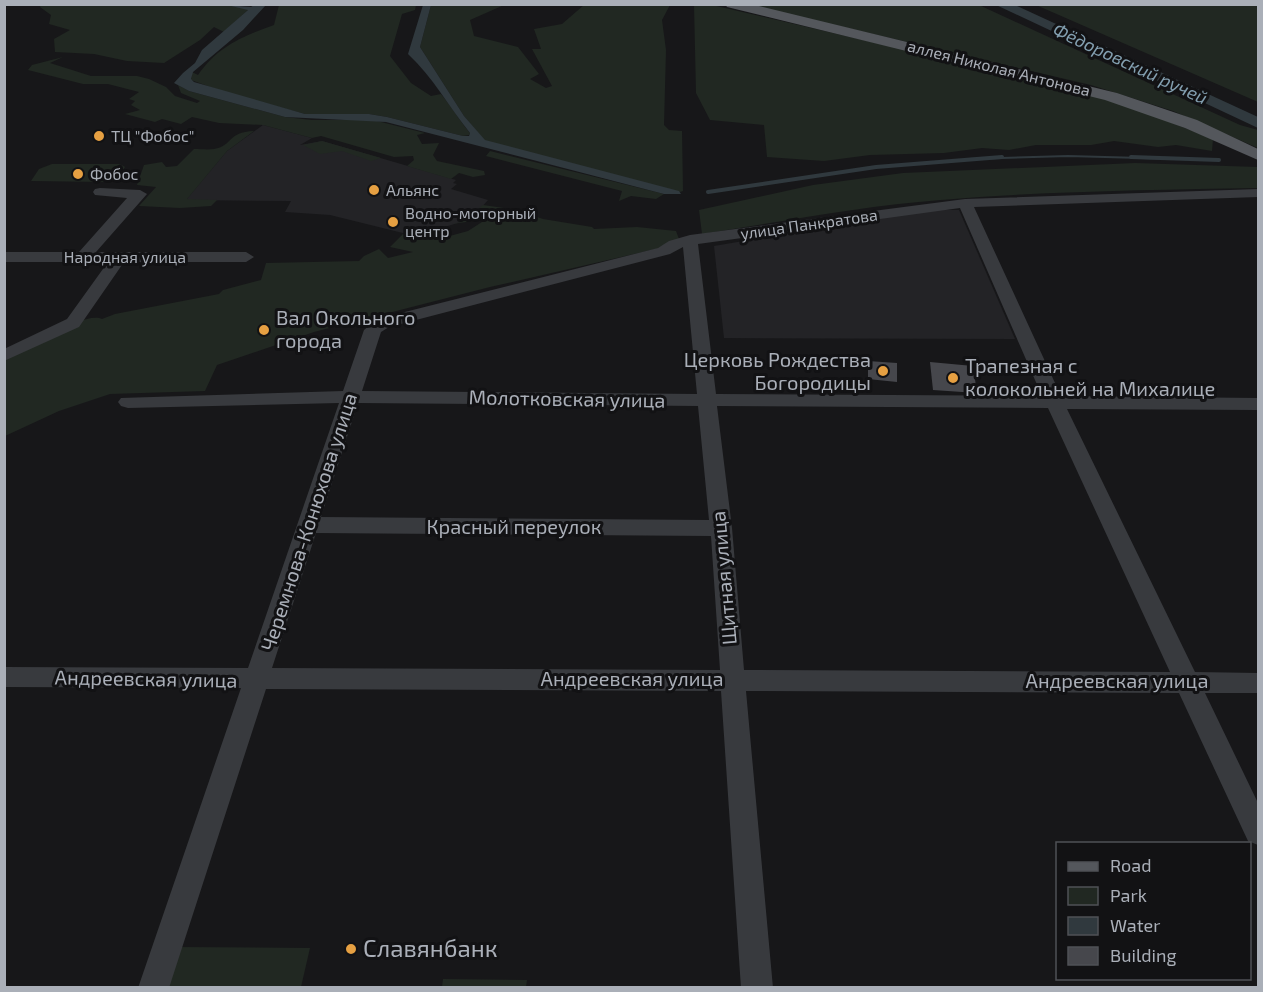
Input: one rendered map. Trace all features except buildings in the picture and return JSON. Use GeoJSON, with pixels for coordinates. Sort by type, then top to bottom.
{"type":"FeatureCollection","features":[{"type":"Feature","properties":{"kind":"main road","name":"аллея Николая Антонова"},"geometry":{"type":"LineString","coordinates":[[732,4],[1103,93],[1191,124],[1258,155]]}},
{"type":"Feature","properties":{"kind":"street"},"geometry":{"type":"LineString","coordinates":[[83,258],[121,212],[140,194],[100,192]]}},
{"type":"Feature","properties":{"kind":"street","name":"улица Панкратова"},"geometry":{"type":"LineString","coordinates":[[373,330],[383,323],[406,316],[664,251],[675,244],[690,240],[964,203],[1258,193]]}},
{"type":"Feature","properties":{"kind":"street"},"geometry":{"type":"LineString","coordinates":[[964,203],[1055,404],[1258,832]]}},
{"type":"Feature","properties":{"kind":"street","name":"Щитная улица"},"geometry":{"type":"LineString","coordinates":[[690,240],[721,528],[757,987]]}},
{"type":"Feature","properties":{"kind":"street","name":"Народная улица"},"geometry":{"type":"LineString","coordinates":[[4,257],[246,257]]}},
{"type":"Feature","properties":{"kind":"street"},"geometry":{"type":"LineString","coordinates":[[4,356],[57,332],[73,322],[120,258]]}},
{"type":"Feature","properties":{"kind":"street","name":"Черемнова-Конюхова улица"},"geometry":{"type":"LineString","coordinates":[[153,987],[373,330]]}},
{"type":"Feature","properties":{"kind":"street","name":"Молотковская улица"},"geometry":{"type":"LineString","coordinates":[[128,402],[350,397],[1258,404]]}},
{"type":"Feature","properties":{"kind":"street","name":"Красный переулок"},"geometry":{"type":"LineString","coordinates":[[308,525],[721,528]]}},
{"type":"Feature","properties":{"kind":"street","name":"Андреевская улица"},"geometry":{"type":"LineString","coordinates":[[4,677],[1258,683]]}},
{"type":"Feature","properties":{"kind":"shaded area"},"geometry":{"type":"Polygon","coordinates":[[[263,125],[312,138],[300,145],[322,141],[456,180],[453,183],[457,184],[451,189],[488,200],[480,209],[461,222],[415,236],[330,215],[285,212],[291,201],[186,200],[227,151],[263,125]]]}},
{"type":"Feature","properties":{"kind":"shaded area"},"geometry":{"type":"Polygon","coordinates":[[[923,210],[959,210],[1015,339],[724,338],[714,246],[923,210]]]}},
{"type":"Feature","properties":{"kind":"green space"},"geometry":{"type":"Polygon","coordinates":[[[41,4],[227,4],[249,9],[224,32],[214,27],[200,40],[164,63],[127,61],[94,54],[55,52],[54,39],[70,30],[49,24],[51,15],[40,7],[41,4]]]}},
{"type":"Feature","properties":{"kind":"green space"},"geometry":{"type":"Polygon","coordinates":[[[279,5],[416,5],[415,10],[402,14],[390,56],[411,83],[431,96],[441,94],[470,133],[469,135],[463,136],[369,114],[305,114],[227,93],[191,80],[192,72],[198,75],[214,56],[232,43],[274,25],[279,5]]]}},
{"type":"Feature","properties":{"kind":"green space"},"geometry":{"type":"Polygon","coordinates":[[[431,5],[504,5],[470,20],[474,36],[518,47],[539,74],[530,79],[546,88],[552,86],[532,49],[541,49],[534,29],[562,24],[584,5],[670,5],[662,20],[666,50],[664,125],[669,130],[682,131],[683,191],[485,141],[464,116],[420,47],[431,5]]]}},
{"type":"Feature","properties":{"kind":"green space"},"geometry":{"type":"Polygon","coordinates":[[[694,5],[712,5],[1053,84],[1134,108],[1213,139],[1212,151],[1176,145],[1158,147],[1114,141],[1091,145],[1036,145],[1009,150],[982,148],[944,153],[870,155],[824,161],[767,157],[764,125],[710,120],[696,93],[694,5]]]}},
{"type":"Feature","properties":{"kind":"green space"},"geometry":{"type":"Polygon","coordinates":[[[749,5],[979,5],[1240,125],[1258,130],[1258,148],[1173,111],[1091,85],[749,5]]]}},
{"type":"Feature","properties":{"kind":"green space"},"geometry":{"type":"Polygon","coordinates":[[[1036,5],[1258,5],[1258,102],[1036,5]]]}},
{"type":"Feature","properties":{"kind":"green space"},"geometry":{"type":"Polygon","coordinates":[[[63,57],[50,63],[91,76],[137,76],[149,79],[166,87],[175,96],[197,103],[200,101],[181,93],[178,85],[189,91],[285,117],[312,120],[373,120],[425,133],[417,135],[422,144],[439,143],[433,155],[437,161],[484,171],[485,175],[473,177],[459,173],[451,179],[407,166],[414,160],[413,156],[394,157],[321,136],[312,138],[263,125],[219,123],[192,117],[181,124],[162,119],[155,122],[125,114],[140,110],[131,105],[135,101],[129,99],[139,92],[108,84],[83,84],[28,70],[32,65],[63,57]]]}},
{"type":"Feature","properties":{"kind":"green space"},"geometry":{"type":"Polygon","coordinates":[[[254,131],[227,151],[187,199],[217,200],[211,206],[180,208],[139,206],[156,187],[137,185],[144,165],[162,162],[166,167],[177,166],[194,149],[220,147],[234,136],[254,131]]]}},
{"type":"Feature","properties":{"kind":"green space"},"geometry":{"type":"Polygon","coordinates":[[[322,141],[381,158],[371,161],[342,151],[320,154],[303,145],[322,141]]]}},
{"type":"Feature","properties":{"kind":"green space"},"geometry":{"type":"Polygon","coordinates":[[[490,151],[664,194],[656,199],[631,196],[619,201],[622,191],[486,156],[490,151]]]}},
{"type":"Feature","properties":{"kind":"green space"},"geometry":{"type":"Polygon","coordinates":[[[1135,163],[1258,167],[1258,188],[1059,193],[941,200],[851,210],[702,234],[699,210],[813,185],[903,173],[1135,163]]]}},
{"type":"Feature","properties":{"kind":"green space","name":"Фобос"},"geometry":{"type":"Polygon","coordinates":[[[52,164],[120,164],[125,167],[117,178],[105,182],[31,181],[39,169],[52,164]]]}},
{"type":"Feature","properties":{"kind":"green space"},"geometry":{"type":"Polygon","coordinates":[[[483,205],[504,208],[473,221],[452,224],[461,222],[483,205]]]}},
{"type":"Feature","properties":{"kind":"green space"},"geometry":{"type":"Polygon","coordinates":[[[520,211],[543,219],[594,229],[637,227],[676,231],[679,239],[656,249],[490,287],[314,332],[217,365],[205,391],[110,394],[59,411],[5,436],[5,359],[69,325],[82,320],[102,319],[115,314],[219,294],[223,290],[261,280],[266,263],[359,261],[379,249],[388,258],[413,252],[390,247],[403,234],[414,237],[425,234],[435,240],[468,231],[497,216],[506,220],[512,216],[505,213],[520,211]]]}},
{"type":"Feature","properties":{"kind":"green space"},"geometry":{"type":"Polygon","coordinates":[[[173,947],[310,948],[301,987],[160,988],[173,947]]]}},
{"type":"Feature","properties":{"kind":"green space"},"geometry":{"type":"Polygon","coordinates":[[[443,979],[527,980],[526,987],[442,987],[443,979]]]}},
{"type":"Feature","properties":{"kind":"water"},"geometry":{"type":"Polygon","coordinates":[[[227,5],[251,7],[266,5],[243,30],[193,72],[191,79],[194,82],[305,114],[369,114],[469,136],[470,133],[433,82],[408,54],[423,5],[431,5],[420,47],[464,116],[485,140],[679,191],[681,194],[664,194],[386,122],[285,117],[189,91],[174,83],[195,63],[202,50],[248,10],[227,5]]]}},
{"type":"Feature","properties":{"kind":"waterway","name":"Фёдоровский ручей"},"geometry":{"type":"LineString","coordinates":[[1001,4],[1258,123]]}},
{"type":"Feature","properties":{"kind":"waterway"},"geometry":{"type":"LineString","coordinates":[[982,159],[1068,156],[1179,159]]}},
{"type":"Feature","properties":{"kind":"waterway"},"geometry":{"type":"LineString","coordinates":[[982,159],[1002,157]]}},
{"type":"Feature","properties":{"kind":"waterway"},"geometry":{"type":"LineString","coordinates":[[1131,157],[1219,160]]}},
{"type":"Feature","properties":{"kind":"waterway"},"geometry":{"type":"LineString","coordinates":[[968,159],[982,159]]}},
{"type":"Feature","properties":{"kind":"waterway"},"geometry":{"type":"LineString","coordinates":[[708,192],[876,167],[982,159]]}},
{"type":"Feature","properties":{"kind":"place","name":"ТЦ \"Фобос\""},"geometry":{"type":"Point","coordinates":[99,136]}},
{"type":"Feature","properties":{"kind":"place","name":"Фобос"},"geometry":{"type":"Point","coordinates":[78,174]}},
{"type":"Feature","properties":{"kind":"place","name":"Альянс"},"geometry":{"type":"Point","coordinates":[374,190]}},
{"type":"Feature","properties":{"kind":"place","name":"Водно-моторный центр"},"geometry":{"type":"Point","coordinates":[393,222]}},
{"type":"Feature","properties":{"kind":"place","name":"Вал Окольного города"},"geometry":{"type":"Point","coordinates":[264,330]}},
{"type":"Feature","properties":{"kind":"place","name":"Церковь Рождества Богородицы"},"geometry":{"type":"Point","coordinates":[883,371]}},
{"type":"Feature","properties":{"kind":"place","name":"Трапезная с колокольней на Михалице"},"geometry":{"type":"Point","coordinates":[953,378]}},
{"type":"Feature","properties":{"kind":"place","name":"Славянбанк"},"geometry":{"type":"Point","coordinates":[351,949]}}]}
